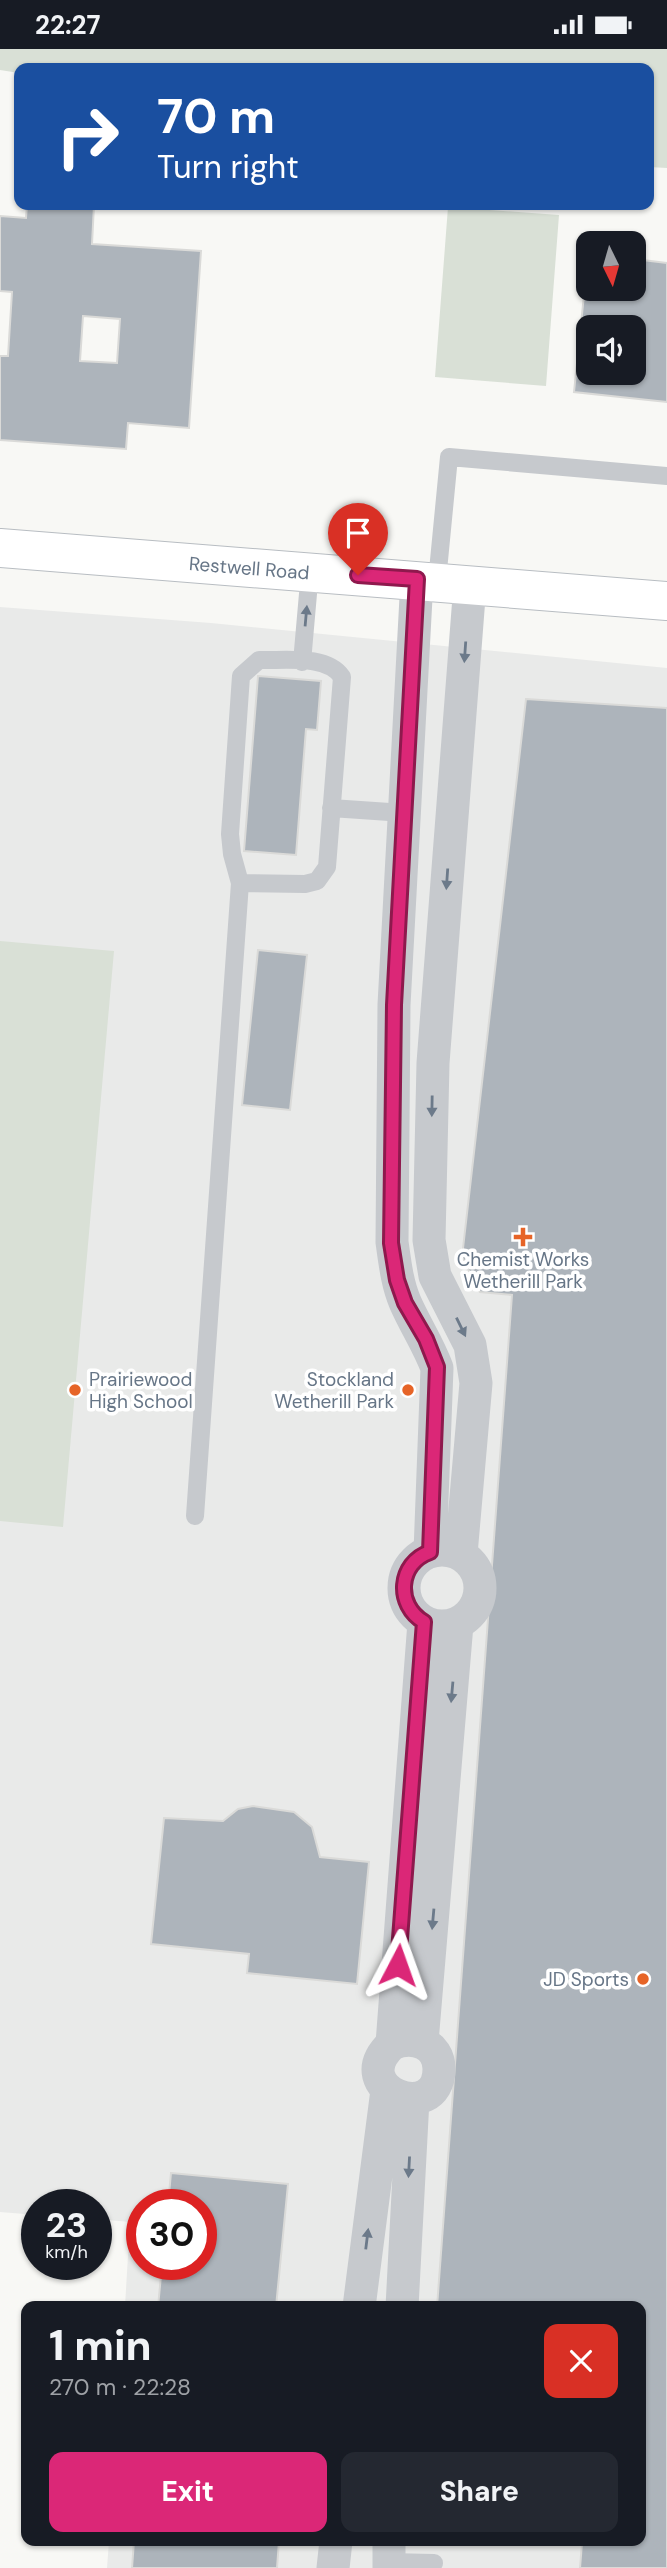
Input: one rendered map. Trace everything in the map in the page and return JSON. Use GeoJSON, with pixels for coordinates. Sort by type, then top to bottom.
{"type":"FeatureCollection","features":[{"type":"Feature","properties":{"kind":"main road","name":"Restwell Road"},"geometry":{"type":"LineString","coordinates":[[0,548],[667,601]]}},
{"type":"Feature","properties":{"kind":"street"},"geometry":{"type":"LineString","coordinates":[[441,581],[404,813],[394,1005],[391,1243],[397,1280],[405,1303],[426,1339],[437,1367],[445,1553]]}},
{"type":"Feature","properties":{"kind":"street"},"geometry":{"type":"LineString","coordinates":[[441,581],[429,1240],[435,1276],[470,1345],[476,1383],[445,1553]]}},
{"type":"Feature","properties":{"kind":"street"},"geometry":{"type":"LineString","coordinates":[[445,1553],[478,1572],[480,1596],[469,1616],[457,1624],[444,1627],[424,1622],[410,1610],[404,1597],[404,1584],[415,1560],[445,1553]]}},
{"type":"Feature","properties":{"kind":"street"},"geometry":{"type":"LineString","coordinates":[[407,2043],[424,1622]]}},
{"type":"Feature","properties":{"kind":"street"},"geometry":{"type":"LineString","coordinates":[[407,2043],[457,1624]]}},
{"type":"Feature","properties":{"kind":"street"},"geometry":{"type":"LineString","coordinates":[[402,2301],[400,2094],[379,2071],[380,2060],[407,2043]]}},
{"type":"Feature","properties":{"kind":"street"},"geometry":{"type":"LineString","coordinates":[[400,2094],[430,2091],[439,2074],[436,2055],[407,2043]]}},
{"type":"Feature","properties":{"kind":"street"},"geometry":{"type":"LineString","coordinates":[[360,2301],[400,2094]]}},
{"type":"Feature","properties":{"kind":"street"},"geometry":{"type":"LineString","coordinates":[[333,2568],[335,2546]]}},
{"type":"Feature","properties":{"kind":"lane"},"geometry":{"type":"LineString","coordinates":[[441,581],[449,457],[667,476]]}},
{"type":"Feature","properties":{"kind":"lane"},"geometry":{"type":"LineString","coordinates":[[302,662],[310,571]]}},
{"type":"Feature","properties":{"kind":"lane"},"geometry":{"type":"LineString","coordinates":[[195,1516],[240,883],[230,834],[241,676],[258,660],[325,663],[336,669],[341,677],[327,867],[317,881],[305,884],[240,883]]}},
{"type":"Feature","properties":{"kind":"lane"},"geometry":{"type":"LineString","coordinates":[[331,808],[404,813]]}},
{"type":"Feature","properties":{"kind":"lane"},"geometry":{"type":"LineString","coordinates":[[389,2557],[434,2563]]}},
{"type":"Feature","properties":{"kind":"shaded area"},"geometry":{"type":"Polygon","coordinates":[[[0,49],[667,49],[667,168],[654,167],[654,63],[14,63],[14,72],[0,70],[0,49]]]}},
{"type":"Feature","properties":{"kind":"shaded area"},"geometry":{"type":"Polygon","coordinates":[[[448,210],[559,215],[546,386],[435,377],[448,210]]]}},
{"type":"Feature","properties":{"kind":"shaded area","name":"Stockland Wetherill Park"},"geometry":{"type":"Polygon","coordinates":[[[0,607],[211,623],[667,668],[667,2568],[107,2568],[109,2546],[646,2546],[646,2301],[125,2301],[127,2280],[217,2280],[217,2189],[126,2189],[126,2222],[112,2220],[112,2189],[21,2189],[21,2214],[0,2212],[0,607]]]}},
{"type":"Feature","properties":{"kind":"shaded area"},"geometry":{"type":"Polygon","coordinates":[[[0,941],[114,951],[63,1527],[0,1521],[0,941]]]}},
{"type":"Feature","properties":{"kind":"building"},"geometry":{"type":"Polygon","coordinates":[[[27,210],[94,210],[92,244],[201,251],[189,428],[128,423],[126,449],[0,440],[0,356],[8,356],[12,292],[0,291],[0,216],[26,218],[27,210]],[[83,316],[80,361],[117,363],[120,319],[83,316]]]}},
{"type":"Feature","properties":{"kind":"building"},"geometry":{"type":"Polygon","coordinates":[[[646,260],[667,263],[667,402],[574,392],[576,373],[576,385],[646,385],[646,315],[582,315],[583,301],[646,301],[646,260]]]}},
{"type":"Feature","properties":{"kind":"building"},"geometry":{"type":"Polygon","coordinates":[[[258,676],[321,681],[317,730],[306,729],[296,855],[244,851],[258,676]]]}},
{"type":"Feature","properties":{"kind":"building"},"geometry":{"type":"Polygon","coordinates":[[[526,699],[667,708],[667,2568],[580,2568],[582,2546],[646,2546],[646,2301],[437,2301],[512,1295],[480,1292],[462,1257],[526,699]]]}},
{"type":"Feature","properties":{"kind":"building"},"geometry":{"type":"Polygon","coordinates":[[[258,950],[307,955],[290,1110],[242,1105],[258,950]]]}},
{"type":"Feature","properties":{"kind":"building"},"geometry":{"type":"Polygon","coordinates":[[[253,1806],[294,1812],[312,1827],[320,1857],[369,1862],[357,1984],[247,1973],[249,1954],[151,1944],[164,1818],[223,1821],[238,1809],[253,1806]]]}},
{"type":"Feature","properties":{"kind":"building"},"geometry":{"type":"Polygon","coordinates":[[[171,2173],[288,2184],[277,2301],[159,2301],[161,2280],[217,2280],[217,2189],[170,2189],[171,2173]]]}},
{"type":"Feature","properties":{"kind":"building"},"geometry":{"type":"Polygon","coordinates":[[[134,2546],[279,2546],[277,2568],[132,2568],[134,2546]]]}},
{"type":"Feature","properties":{"kind":"place","name":"Chemist Works Wetherill Park"},"geometry":{"type":"Point","coordinates":[523,1237]}},
{"type":"Feature","properties":{"kind":"place","name":"Prairiewood High School"},"geometry":{"type":"Point","coordinates":[75,1390]}},
{"type":"Feature","properties":{"kind":"place","name":"Stockland Wetherill Park"},"geometry":{"type":"Point","coordinates":[408,1390]}},
{"type":"Feature","properties":{"kind":"place","name":"JD Sports"},"geometry":{"type":"Point","coordinates":[643,1979]}},
{"type":"Feature","properties":{"kind":"route"},"geometry":{"type":"LineString","coordinates":[[358,575],[417,579],[394,1005],[391,1243],[397,1280],[405,1303],[426,1339],[437,1367],[438,1402],[430,1552],[415,1560],[407,1571],[404,1584],[404,1597],[410,1610],[424,1622],[398,1965]]}}]}
